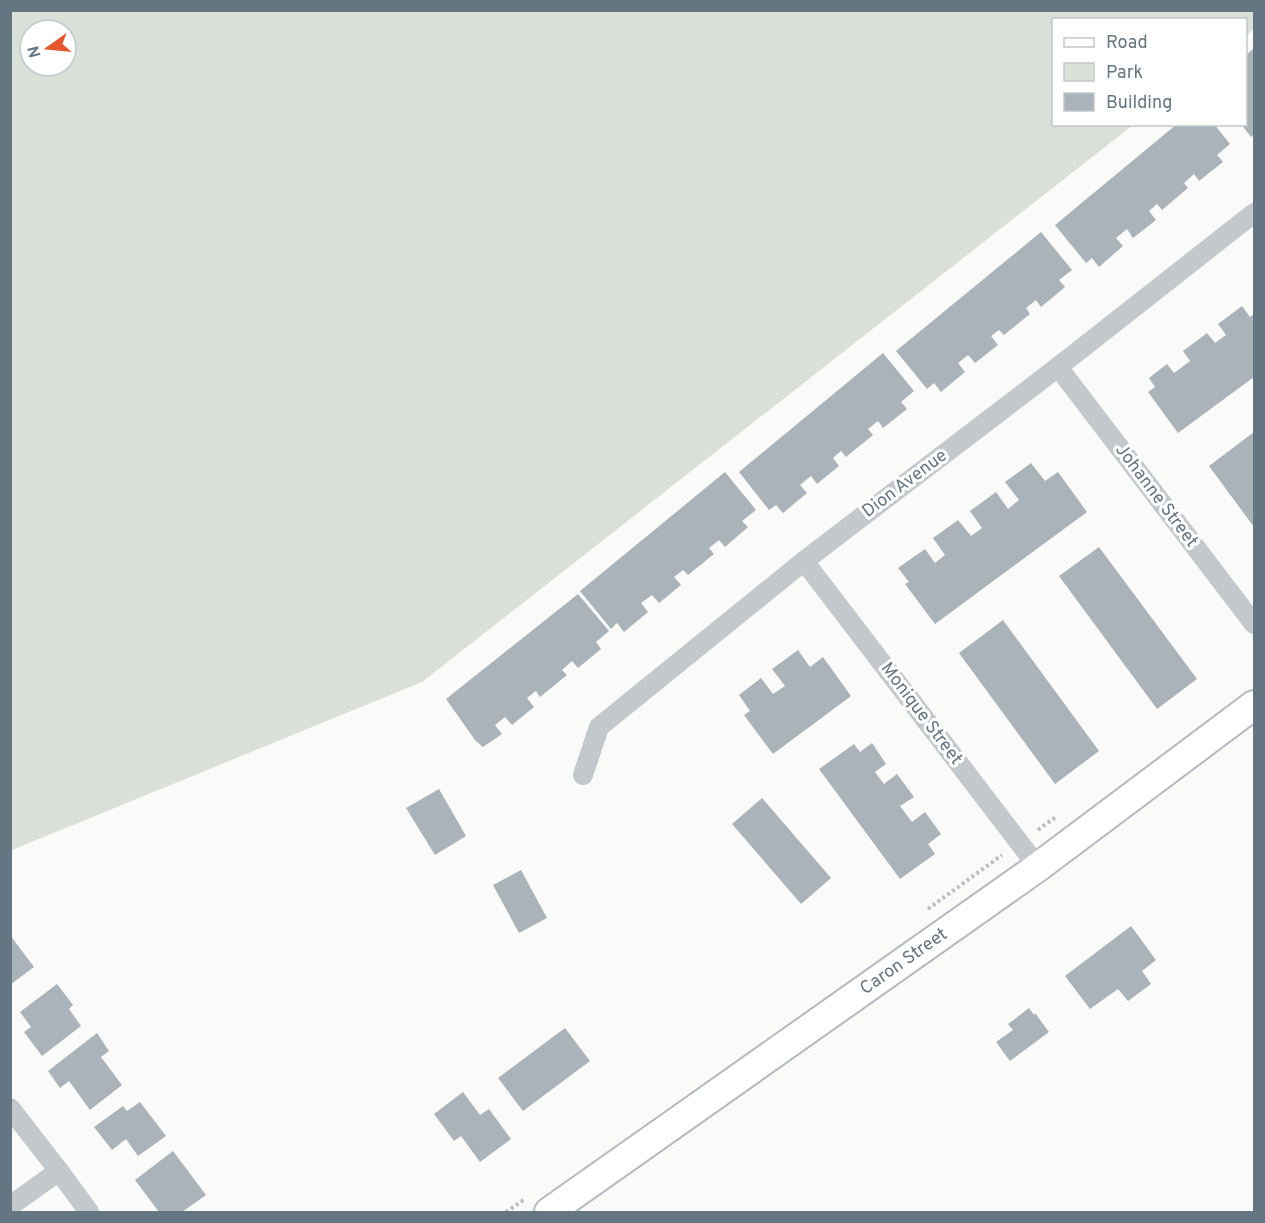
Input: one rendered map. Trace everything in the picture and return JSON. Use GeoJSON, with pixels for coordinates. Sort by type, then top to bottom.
{"type":"FeatureCollection","features":[{"type":"Feature","properties":{"kind":"street","name":"Dion Avenue"},"geometry":{"type":"LineString","coordinates":[[583,775],[599,727],[804,561],[1058,367],[1254,213]]}},
{"type":"Feature","properties":{"kind":"street","name":"Johanne Street"},"geometry":{"type":"LineString","coordinates":[[1058,367],[1254,624]]}},
{"type":"Feature","properties":{"kind":"street","name":"Monique Street"},"geometry":{"type":"LineString","coordinates":[[804,561],[1038,867]]}},
{"type":"Feature","properties":{"kind":"street","name":"Caron Street"},"geometry":{"type":"LineString","coordinates":[[549,1212],[1038,867],[1254,705]]}},
{"type":"Feature","properties":{"kind":"street"},"geometry":{"type":"LineString","coordinates":[[10,1108],[89,1212]]}},
{"type":"Feature","properties":{"kind":"street"},"geometry":{"type":"LineString","coordinates":[[10,1206],[59,1171]]}},
{"type":"Feature","properties":{"kind":"green space"},"geometry":{"type":"Polygon","coordinates":[[[1254,10],[1254,29],[1247,35],[1247,18],[1052,18],[1052,126],[1132,126],[422,682],[12,850],[11,11],[1254,10]]]}},
{"type":"Feature","properties":{"kind":"building"},"geometry":{"type":"Polygon","coordinates":[[[1254,48],[1254,134],[1251,137],[1243,126],[1247,126],[1247,54],[1254,48]]]}},
{"type":"Feature","properties":{"kind":"building"},"geometry":{"type":"Polygon","coordinates":[[[1175,126],[1216,126],[1230,144],[1217,155],[1223,162],[1199,181],[1194,174],[1184,183],[1188,188],[1162,210],[1157,204],[1149,211],[1156,220],[1133,238],[1127,229],[1116,238],[1123,246],[1099,267],[1092,258],[1086,263],[1055,225],[1175,126]]]}},
{"type":"Feature","properties":{"kind":"building"},"geometry":{"type":"Polygon","coordinates":[[[1041,232],[1072,270],[1059,280],[1065,287],[1041,307],[1036,300],[1026,308],[1030,314],[1004,335],[999,330],[991,336],[998,345],[975,363],[968,355],[958,363],[965,372],[941,392],[934,383],[927,389],[896,351],[1041,232]]]}},
{"type":"Feature","properties":{"kind":"building"},"geometry":{"type":"Polygon","coordinates":[[[1242,306],[1250,317],[1254,314],[1254,377],[1178,433],[1148,392],[1155,387],[1149,378],[1167,364],[1174,373],[1190,361],[1183,351],[1207,333],[1215,343],[1226,335],[1218,324],[1242,306]]]}},
{"type":"Feature","properties":{"kind":"building"},"geometry":{"type":"Polygon","coordinates":[[[883,353],[914,391],[901,402],[907,409],[883,428],[878,421],[868,429],[873,435],[846,457],[841,451],[833,458],[839,466],[817,484],[811,476],[800,485],[807,493],[783,513],[776,505],[769,510],[739,472],[883,353]]]}},
{"type":"Feature","properties":{"kind":"building"},"geometry":{"type":"Polygon","coordinates":[[[1254,432],[1254,527],[1209,466],[1254,432]]]}},
{"type":"Feature","properties":{"kind":"building"},"geometry":{"type":"Polygon","coordinates":[[[1031,463],[1045,481],[1058,472],[1087,512],[935,624],[905,584],[909,582],[898,568],[925,549],[935,563],[945,555],[933,538],[958,520],[971,536],[982,528],[970,511],[996,492],[1008,509],[1019,500],[1005,482],[1031,463]]]}},
{"type":"Feature","properties":{"kind":"building"},"geometry":{"type":"Polygon","coordinates":[[[725,472],[756,510],[742,521],[748,527],[725,547],[719,540],[709,548],[714,554],[688,575],[683,570],[674,577],[681,585],[659,603],[652,595],[641,603],[648,612],[624,632],[617,623],[611,629],[580,591],[725,472]]]}},
{"type":"Feature","properties":{"kind":"building"},"geometry":{"type":"Polygon","coordinates":[[[1099,547],[1197,679],[1157,709],[1059,576],[1099,547]]]}},
{"type":"Feature","properties":{"kind":"building"},"geometry":{"type":"Polygon","coordinates":[[[578,594],[609,631],[596,642],[601,649],[578,668],[572,661],[562,670],[567,675],[540,697],[536,691],[527,698],[534,707],[512,725],[505,717],[495,725],[502,734],[483,747],[475,740],[446,699],[578,594]]]}},
{"type":"Feature","properties":{"kind":"building"},"geometry":{"type":"Polygon","coordinates":[[[1003,620],[1099,751],[1055,784],[959,653],[1003,620]]]}},
{"type":"Feature","properties":{"kind":"building"},"geometry":{"type":"Polygon","coordinates":[[[798,650],[810,667],[823,657],[851,696],[773,754],[744,715],[750,711],[739,695],[761,678],[773,694],[785,686],[772,669],[798,650]]]}},
{"type":"Feature","properties":{"kind":"building"},"geometry":{"type":"Polygon","coordinates":[[[872,743],[886,764],[875,772],[884,784],[897,774],[914,797],[900,806],[912,822],[925,812],[941,834],[928,844],[935,854],[900,879],[819,769],[854,744],[860,752],[872,743]]]}},
{"type":"Feature","properties":{"kind":"building"},"geometry":{"type":"Polygon","coordinates":[[[439,789],[466,836],[435,855],[406,808],[439,789]]]}},
{"type":"Feature","properties":{"kind":"building"},"geometry":{"type":"Polygon","coordinates":[[[762,798],[831,878],[801,904],[732,824],[762,798]]]}},
{"type":"Feature","properties":{"kind":"building"},"geometry":{"type":"Polygon","coordinates":[[[521,870],[547,918],[519,933],[493,885],[521,870]]]}},
{"type":"Feature","properties":{"kind":"building"},"geometry":{"type":"Polygon","coordinates":[[[1131,926],[1156,960],[1142,971],[1151,984],[1128,1001],[1118,989],[1090,1009],[1065,976],[1131,926]]]}},
{"type":"Feature","properties":{"kind":"building"},"geometry":{"type":"Polygon","coordinates":[[[10,935],[34,967],[10,985],[10,935]]]}},
{"type":"Feature","properties":{"kind":"building"},"geometry":{"type":"Polygon","coordinates":[[[57,984],[73,1005],[69,1009],[81,1026],[42,1056],[24,1032],[31,1027],[20,1012],[57,984]]]}},
{"type":"Feature","properties":{"kind":"building"},"geometry":{"type":"Polygon","coordinates":[[[1029,1008],[1049,1032],[1010,1061],[996,1042],[1013,1030],[1008,1024],[1029,1008]]]}},
{"type":"Feature","properties":{"kind":"building"},"geometry":{"type":"Polygon","coordinates":[[[565,1028],[590,1061],[523,1111],[498,1078],[565,1028]]]}},
{"type":"Feature","properties":{"kind":"building"},"geometry":{"type":"Polygon","coordinates":[[[97,1033],[109,1051],[101,1057],[122,1085],[90,1110],[69,1081],[60,1088],[48,1071],[97,1033]]]}},
{"type":"Feature","properties":{"kind":"building"},"geometry":{"type":"Polygon","coordinates":[[[463,1092],[480,1115],[489,1109],[511,1139],[480,1162],[461,1136],[454,1141],[434,1114],[463,1092]]]}},
{"type":"Feature","properties":{"kind":"building"},"geometry":{"type":"Polygon","coordinates":[[[140,1102],[166,1136],[138,1156],[126,1139],[112,1150],[94,1127],[123,1106],[127,1111],[140,1102]]]}},
{"type":"Feature","properties":{"kind":"building"},"geometry":{"type":"Polygon","coordinates":[[[173,1151],[206,1195],[182,1212],[159,1212],[135,1180],[173,1151]]]}}]}
